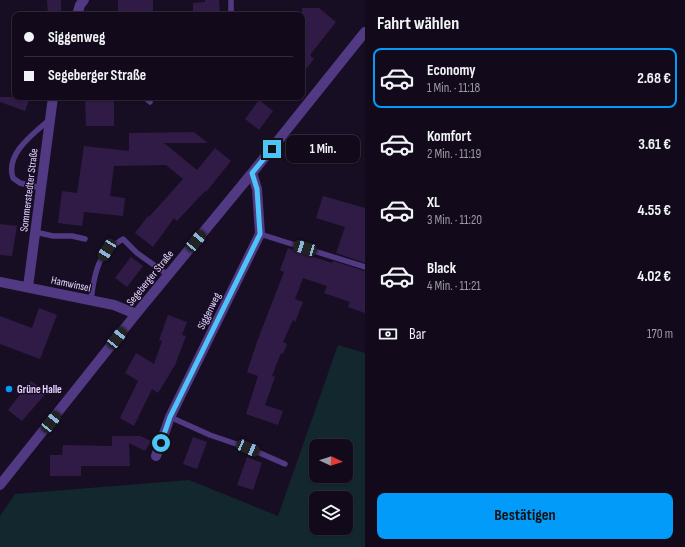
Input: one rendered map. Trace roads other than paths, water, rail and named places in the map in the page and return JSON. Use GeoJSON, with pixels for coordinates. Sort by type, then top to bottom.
{"type":"FeatureCollection","features":[{"type":"Feature","properties":{"kind":"street","name":"Segeberger Straße"},"geometry":{"type":"LineString","coordinates":[[0,485],[136,314],[363,37]]}},
{"type":"Feature","properties":{"kind":"street","name":"Sommerstedter Straße"},"geometry":{"type":"LineString","coordinates":[[28,287],[53,100]]}},
{"type":"Feature","properties":{"kind":"street"},"geometry":{"type":"LineString","coordinates":[[252,173],[257,189],[260,234]]}},
{"type":"Feature","properties":{"kind":"street","name":"Siggenweg"},"geometry":{"type":"LineString","coordinates":[[156,456],[170,417],[260,234]]}},
{"type":"Feature","properties":{"kind":"street","name":"Hamwinsel"},"geometry":{"type":"LineString","coordinates":[[0,282],[114,305],[136,314]]}},
{"type":"Feature","properties":{"kind":"lane"},"geometry":{"type":"LineString","coordinates":[[231,0],[231,12]]}},
{"type":"Feature","properties":{"kind":"lane"},"geometry":{"type":"LineString","coordinates":[[41,188],[20,184],[13,178],[11,167],[18,150],[27,138],[50,119]]}},
{"type":"Feature","properties":{"kind":"lane"},"geometry":{"type":"LineString","coordinates":[[35,232],[53,236],[72,236],[84,239]]}},
{"type":"Feature","properties":{"kind":"lane"},"geometry":{"type":"LineString","coordinates":[[260,234],[365,267]]}},
{"type":"Feature","properties":{"kind":"lane"},"geometry":{"type":"LineString","coordinates":[[91,300],[95,276],[100,262],[107,250],[123,239],[137,253],[168,275]]}},
{"type":"Feature","properties":{"kind":"lane"},"geometry":{"type":"LineString","coordinates":[[170,417],[210,435],[248,448],[285,464]]}},
{"type":"Feature","properties":{"kind":"place","name":"Grüne Halle"},"geometry":{"type":"Point","coordinates":[9,389]}}]}
